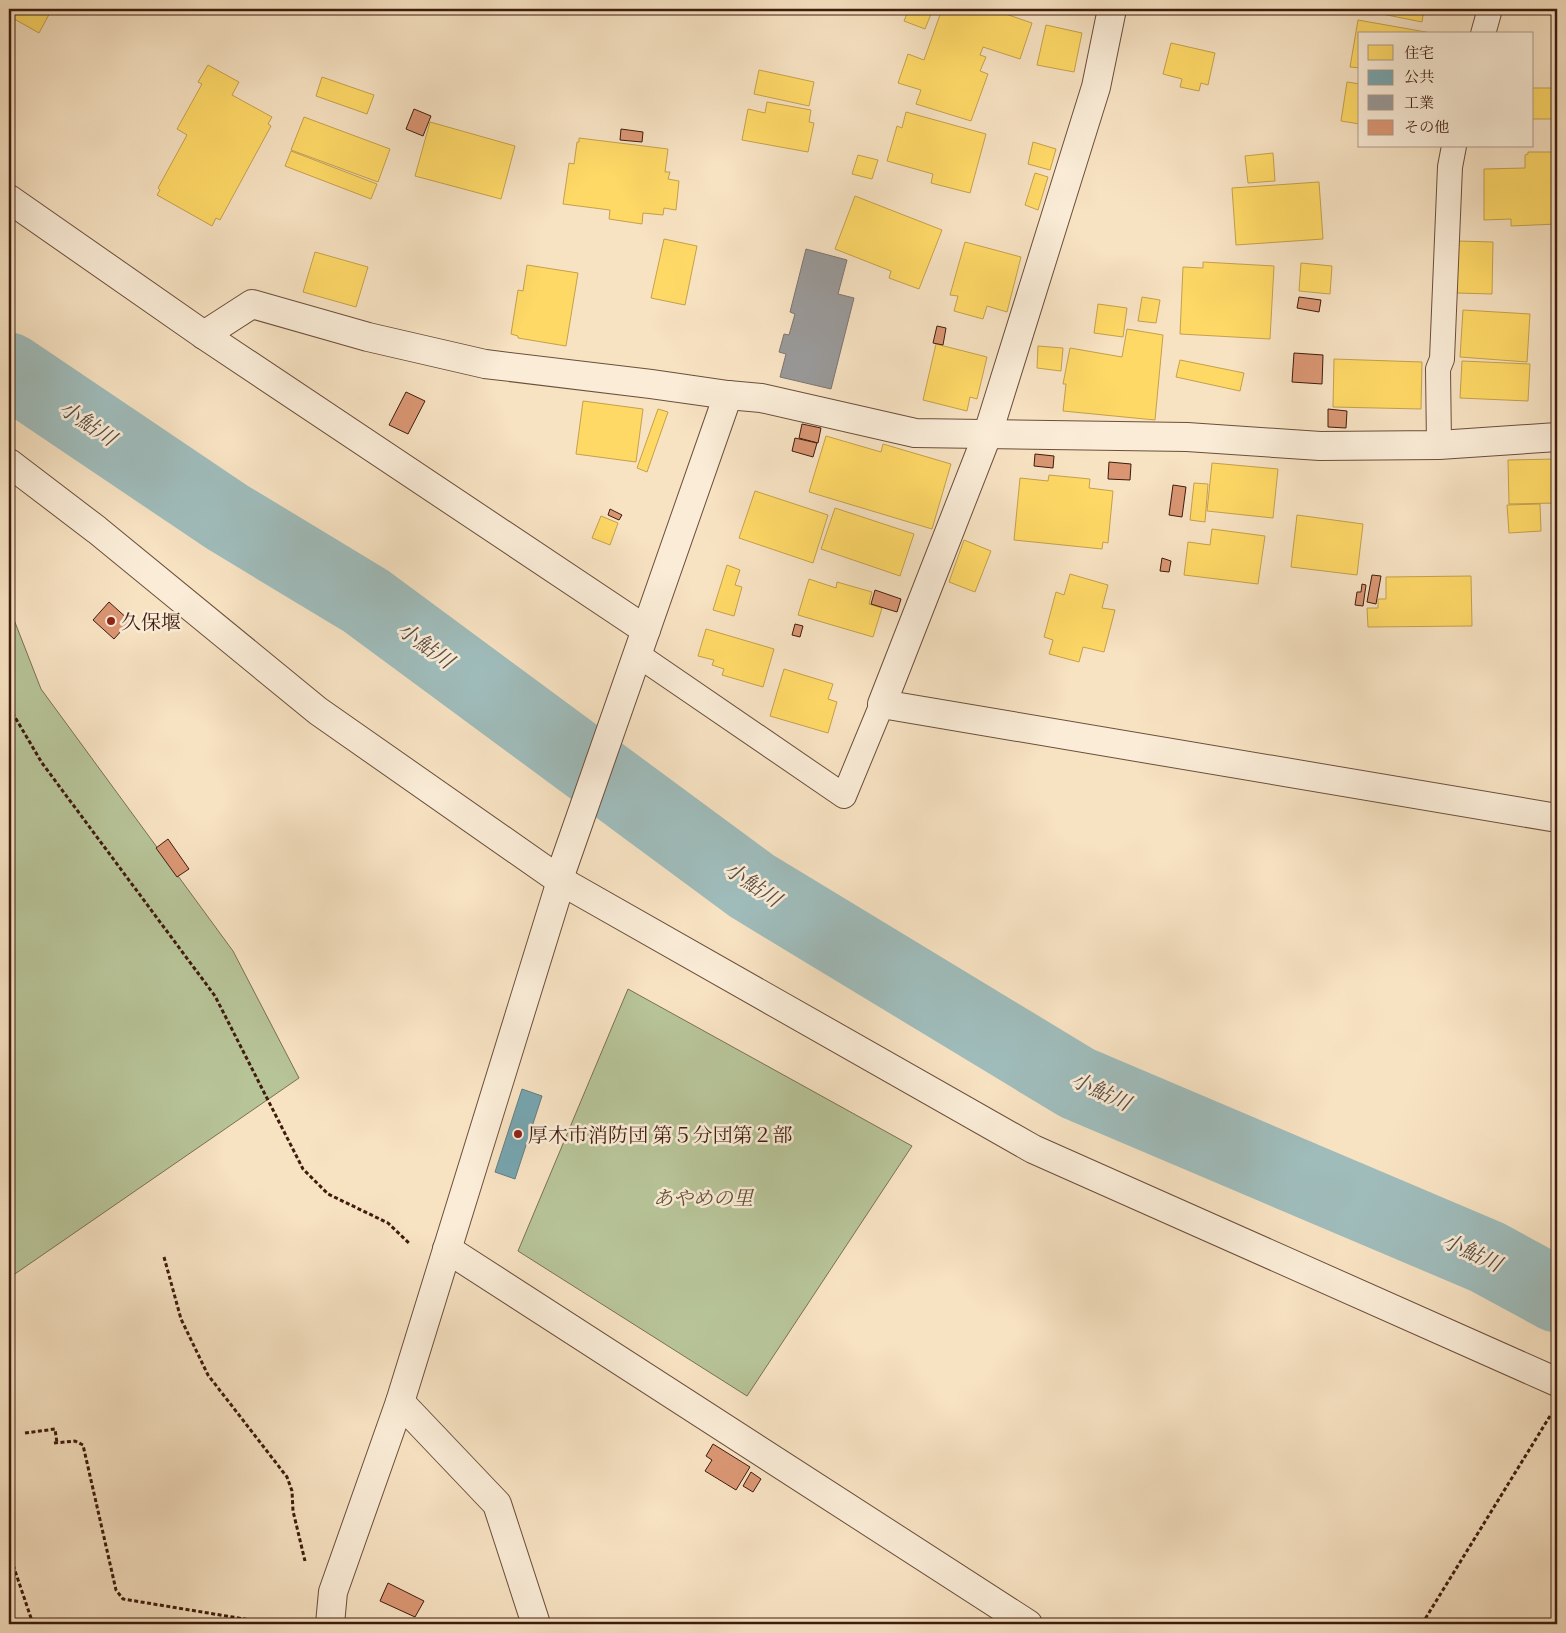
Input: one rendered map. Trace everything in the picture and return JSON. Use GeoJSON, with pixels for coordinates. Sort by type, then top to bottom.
{"type":"FeatureCollection","features":[{"type":"Feature","properties":{"kind":"street"},"geometry":{"type":"LineString","coordinates":[[1112,9],[1096,87],[988,433],[882,704],[1557,818]]}},
{"type":"Feature","properties":{"kind":"street"},"geometry":{"type":"LineString","coordinates":[[9,199],[204,335],[640,650]]}},
{"type":"Feature","properties":{"kind":"street"},"geometry":{"type":"LineString","coordinates":[[204,335],[252,304],[368,337],[485,364],[651,384],[728,396],[761,398],[915,433],[1187,437],[1320,446],[1439,445],[1557,436]]}},
{"type":"Feature","properties":{"kind":"street"},"geometry":{"type":"LineString","coordinates":[[330,1624],[333,1592],[400,1402],[562,875],[728,396]]}},
{"type":"Feature","properties":{"kind":"street"},"geometry":{"type":"LineString","coordinates":[[9,463],[97,530],[318,711],[562,875],[1033,1149],[1557,1382]]}},
{"type":"Feature","properties":{"kind":"street"},"geometry":{"type":"LineString","coordinates":[[447,1249],[1028,1624]]}},
{"type":"Feature","properties":{"kind":"street"},"geometry":{"type":"LineString","coordinates":[[400,1402],[496,1504],[536,1624]]}},
{"type":"Feature","properties":{"kind":"lane"},"geometry":{"type":"LineString","coordinates":[[1484,32],[1490,9]]}},
{"type":"Feature","properties":{"kind":"lane"},"geometry":{"type":"LineString","coordinates":[[1439,445],[1438,369],[1442,360],[1450,167],[1454,148]]}},
{"type":"Feature","properties":{"kind":"lane"},"geometry":{"type":"LineString","coordinates":[[640,650],[844,796],[882,704]]}},
{"type":"Feature","properties":{"kind":"path"},"geometry":{"type":"LineString","coordinates":[[9,707],[42,763],[215,996],[303,1169],[328,1194],[388,1223],[410,1244],[447,1249]]}},
{"type":"Feature","properties":{"kind":"path"},"geometry":{"type":"LineString","coordinates":[[164,1257],[181,1319],[208,1375],[287,1476],[292,1491],[294,1511],[309,1581],[333,1592]]}},
{"type":"Feature","properties":{"kind":"path"},"geometry":{"type":"LineString","coordinates":[[1422,1624],[1552,1412]]}},
{"type":"Feature","properties":{"kind":"path"},"geometry":{"type":"LineString","coordinates":[[25,1433],[55,1429],[55,1443],[75,1441],[83,1445],[116,1590],[123,1599],[274,1624]]}},
{"type":"Feature","properties":{"kind":"path"},"geometry":{"type":"LineString","coordinates":[[9,1553],[33,1624]]}},
{"type":"Feature","properties":{"kind":"green space"},"geometry":{"type":"Polygon","coordinates":[[[9,607],[41,689],[233,951],[299,1078],[9,1278],[9,607]]]}},
{"type":"Feature","properties":{"kind":"green space","name":"あやめの里"},"geometry":{"type":"Polygon","coordinates":[[[628,989],[912,1146],[747,1396],[518,1251],[628,989]]]}},
{"type":"Feature","properties":{"kind":"building: 住宅"},"geometry":{"type":"Polygon","coordinates":[[[9,9],[52,9],[39,33],[9,16],[9,9]]]}},
{"type":"Feature","properties":{"kind":"building: 住宅"},"geometry":{"type":"Polygon","coordinates":[[[909,9],[933,9],[925,29],[904,21],[909,9]]]}},
{"type":"Feature","properties":{"kind":"building: 住宅"},"geometry":{"type":"Polygon","coordinates":[[[942,9],[991,9],[1032,23],[1020,59],[983,47],[980,55],[986,57],[980,71],[988,74],[971,121],[916,104],[921,90],[898,83],[908,54],[924,60],[942,9]]]}},
{"type":"Feature","properties":{"kind":"building: 住宅"},"geometry":{"type":"Polygon","coordinates":[[[1367,9],[1424,9],[1422,22],[1367,11],[1367,9]]]}},
{"type":"Feature","properties":{"kind":"building: 住宅"},"geometry":{"type":"Polygon","coordinates":[[[1358,20],[1426,32],[1358,32],[1358,68],[1350,67],[1358,20]]]}},
{"type":"Feature","properties":{"kind":"building: 住宅"},"geometry":{"type":"Polygon","coordinates":[[[1046,25],[1082,33],[1074,72],[1037,65],[1046,25]]]}},
{"type":"Feature","properties":{"kind":"building: 住宅"},"geometry":{"type":"Polygon","coordinates":[[[1171,43],[1215,53],[1208,85],[1201,83],[1199,91],[1180,87],[1182,79],[1163,74],[1171,43]]]}},
{"type":"Feature","properties":{"kind":"building: 住宅"},"geometry":{"type":"Polygon","coordinates":[[[208,65],[239,82],[232,95],[272,117],[268,124],[271,126],[220,220],[216,218],[212,226],[157,195],[160,190],[158,188],[187,135],[177,129],[202,84],[198,82],[208,65]]]}},
{"type":"Feature","properties":{"kind":"building: 住宅"},"geometry":{"type":"Polygon","coordinates":[[[759,70],[814,82],[809,106],[754,94],[759,70]]]}},
{"type":"Feature","properties":{"kind":"building: 住宅"},"geometry":{"type":"Polygon","coordinates":[[[322,77],[374,95],[367,114],[316,96],[322,77]]]}},
{"type":"Feature","properties":{"kind":"building: 住宅"},"geometry":{"type":"Polygon","coordinates":[[[1347,82],[1358,84],[1358,124],[1341,121],[1347,82]]]}},
{"type":"Feature","properties":{"kind":"building: 住宅"},"geometry":{"type":"Polygon","coordinates":[[[1534,88],[1557,88],[1557,119],[1534,119],[1534,88]]]}},
{"type":"Feature","properties":{"kind":"building: 住宅"},"geometry":{"type":"Polygon","coordinates":[[[767,102],[811,110],[809,122],[814,123],[808,152],[742,140],[748,109],[765,113],[767,102]]]}},
{"type":"Feature","properties":{"kind":"building: 住宅"},"geometry":{"type":"Polygon","coordinates":[[[906,112],[986,134],[970,193],[931,183],[933,174],[887,161],[897,126],[902,128],[906,112]]]}},
{"type":"Feature","properties":{"kind":"building: 住宅"},"geometry":{"type":"Polygon","coordinates":[[[304,117],[390,149],[378,182],[291,150],[304,117]]]}},
{"type":"Feature","properties":{"kind":"building: 住宅"},"geometry":{"type":"Polygon","coordinates":[[[430,122],[515,146],[501,199],[415,176],[430,122]]]}},
{"type":"Feature","properties":{"kind":"building: 住宅"},"geometry":{"type":"Polygon","coordinates":[[[579,138],[668,149],[665,172],[670,172],[668,179],[679,181],[676,210],[664,208],[663,215],[643,213],[642,224],[609,219],[610,210],[563,204],[569,163],[574,164],[579,138]]]}},
{"type":"Feature","properties":{"kind":"building: 住宅"},"geometry":{"type":"Polygon","coordinates":[[[1033,142],[1056,149],[1050,170],[1028,164],[1033,142]]]}},
{"type":"Feature","properties":{"kind":"building: 住宅"},"geometry":{"type":"Polygon","coordinates":[[[291,151],[377,184],[371,199],[285,166],[291,151]]]}},
{"type":"Feature","properties":{"kind":"building: 住宅"},"geometry":{"type":"Polygon","coordinates":[[[1528,152],[1557,152],[1557,224],[1511,226],[1511,219],[1484,220],[1484,169],[1525,168],[1525,155],[1528,152]]]}},
{"type":"Feature","properties":{"kind":"building: 住宅"},"geometry":{"type":"Polygon","coordinates":[[[1273,153],[1275,181],[1248,183],[1245,156],[1273,153]]]}},
{"type":"Feature","properties":{"kind":"building: 住宅"},"geometry":{"type":"Polygon","coordinates":[[[858,155],[878,160],[872,179],[852,174],[858,155]]]}},
{"type":"Feature","properties":{"kind":"building: 住宅"},"geometry":{"type":"Polygon","coordinates":[[[1035,173],[1048,177],[1038,210],[1025,205],[1035,173]]]}},
{"type":"Feature","properties":{"kind":"building: 住宅"},"geometry":{"type":"Polygon","coordinates":[[[1319,182],[1323,239],[1236,245],[1232,188],[1319,182]]]}},
{"type":"Feature","properties":{"kind":"building: 住宅"},"geometry":{"type":"Polygon","coordinates":[[[855,196],[942,230],[919,289],[889,278],[891,271],[835,249],[855,196]]]}},
{"type":"Feature","properties":{"kind":"building: 住宅"},"geometry":{"type":"Polygon","coordinates":[[[664,239],[697,246],[685,305],[651,298],[664,239]]]}},
{"type":"Feature","properties":{"kind":"building: 住宅"},"geometry":{"type":"Polygon","coordinates":[[[1458,241],[1493,242],[1492,294],[1457,293],[1458,241]]]}},
{"type":"Feature","properties":{"kind":"building: 住宅"},"geometry":{"type":"Polygon","coordinates":[[[965,242],[1021,257],[1007,312],[987,306],[983,319],[954,311],[958,296],[950,295],[965,242]]]}},
{"type":"Feature","properties":{"kind":"building: 住宅"},"geometry":{"type":"Polygon","coordinates":[[[315,252],[368,267],[356,307],[303,292],[315,252]]]}},
{"type":"Feature","properties":{"kind":"building: 住宅"},"geometry":{"type":"Polygon","coordinates":[[[1203,262],[1274,266],[1270,339],[1180,334],[1183,267],[1203,268],[1203,262]]]}},
{"type":"Feature","properties":{"kind":"building: 住宅"},"geometry":{"type":"Polygon","coordinates":[[[1301,263],[1332,266],[1330,294],[1299,291],[1301,263]]]}},
{"type":"Feature","properties":{"kind":"building: 住宅"},"geometry":{"type":"Polygon","coordinates":[[[527,265],[578,273],[566,346],[518,338],[518,336],[511,334],[518,290],[523,291],[527,265]]]}},
{"type":"Feature","properties":{"kind":"building: 住宅"},"geometry":{"type":"Polygon","coordinates":[[[1142,297],[1160,300],[1156,323],[1138,321],[1142,297]]]}},
{"type":"Feature","properties":{"kind":"building: 住宅"},"geometry":{"type":"Polygon","coordinates":[[[1098,304],[1127,308],[1123,337],[1094,333],[1098,304]]]}},
{"type":"Feature","properties":{"kind":"building: 住宅"},"geometry":{"type":"Polygon","coordinates":[[[1463,310],[1530,314],[1527,362],[1460,357],[1463,310]]]}},
{"type":"Feature","properties":{"kind":"building: 住宅"},"geometry":{"type":"Polygon","coordinates":[[[1127,329],[1163,335],[1155,420],[1063,411],[1066,384],[1063,384],[1070,348],[1122,357],[1127,329]]]}},
{"type":"Feature","properties":{"kind":"building: 住宅"},"geometry":{"type":"Polygon","coordinates":[[[936,344],[987,357],[977,399],[970,397],[967,411],[923,400],[936,344]]]}},
{"type":"Feature","properties":{"kind":"building: 住宅"},"geometry":{"type":"Polygon","coordinates":[[[1038,346],[1063,348],[1061,371],[1037,368],[1038,346]]]}},
{"type":"Feature","properties":{"kind":"building: 住宅"},"geometry":{"type":"Polygon","coordinates":[[[1334,359],[1422,362],[1421,409],[1333,407],[1334,359]]]}},
{"type":"Feature","properties":{"kind":"building: 住宅"},"geometry":{"type":"Polygon","coordinates":[[[1180,360],[1244,373],[1240,391],[1176,377],[1180,360]]]}},
{"type":"Feature","properties":{"kind":"building: 住宅"},"geometry":{"type":"Polygon","coordinates":[[[1462,361],[1530,364],[1528,401],[1460,398],[1462,361]]]}},
{"type":"Feature","properties":{"kind":"building: 住宅"},"geometry":{"type":"Polygon","coordinates":[[[583,401],[643,409],[636,462],[576,454],[583,401]]]}},
{"type":"Feature","properties":{"kind":"building: 住宅"},"geometry":{"type":"Polygon","coordinates":[[[658,409],[668,412],[647,472],[637,468],[658,409]]]}},
{"type":"Feature","properties":{"kind":"building: 住宅"},"geometry":{"type":"Polygon","coordinates":[[[826,436],[881,452],[883,444],[951,464],[932,529],[809,492],[826,436]]]}},
{"type":"Feature","properties":{"kind":"building: 住宅"},"geometry":{"type":"Polygon","coordinates":[[[1557,459],[1557,503],[1509,504],[1508,460],[1557,459]]]}},
{"type":"Feature","properties":{"kind":"building: 住宅"},"geometry":{"type":"Polygon","coordinates":[[[1212,463],[1278,469],[1273,518],[1207,511],[1212,463]]]}},
{"type":"Feature","properties":{"kind":"building: 住宅"},"geometry":{"type":"Polygon","coordinates":[[[1049,475],[1090,479],[1089,488],[1113,491],[1108,543],[1103,542],[1102,549],[1014,540],[1020,478],[1048,481],[1049,475]]]}},
{"type":"Feature","properties":{"kind":"building: 住宅"},"geometry":{"type":"Polygon","coordinates":[[[1194,483],[1208,484],[1205,522],[1190,520],[1194,483]]]}},
{"type":"Feature","properties":{"kind":"building: 住宅"},"geometry":{"type":"Polygon","coordinates":[[[755,491],[828,515],[813,563],[739,538],[755,491]]]}},
{"type":"Feature","properties":{"kind":"building: 住宅"},"geometry":{"type":"Polygon","coordinates":[[[1540,504],[1541,531],[1509,533],[1507,505],[1540,504]]]}},
{"type":"Feature","properties":{"kind":"building: 住宅"},"geometry":{"type":"Polygon","coordinates":[[[835,508],[914,534],[900,576],[821,549],[835,508]]]}},
{"type":"Feature","properties":{"kind":"building: 住宅"},"geometry":{"type":"Polygon","coordinates":[[[1297,515],[1363,524],[1357,575],[1291,567],[1297,515]]]}},
{"type":"Feature","properties":{"kind":"building: 住宅"},"geometry":{"type":"Polygon","coordinates":[[[601,516],[618,523],[610,545],[592,538],[601,516]]]}},
{"type":"Feature","properties":{"kind":"building: 住宅"},"geometry":{"type":"Polygon","coordinates":[[[1212,529],[1265,536],[1258,584],[1184,575],[1188,542],[1210,545],[1212,529]]]}},
{"type":"Feature","properties":{"kind":"building: 住宅"},"geometry":{"type":"Polygon","coordinates":[[[964,540],[991,551],[975,592],[949,582],[964,540]]]}},
{"type":"Feature","properties":{"kind":"building: 住宅"},"geometry":{"type":"Polygon","coordinates":[[[727,565],[740,570],[735,585],[742,587],[734,616],[713,610],[727,565]]]}},
{"type":"Feature","properties":{"kind":"building: 住宅"},"geometry":{"type":"Polygon","coordinates":[[[1070,574],[1108,585],[1102,608],[1115,610],[1104,652],[1083,647],[1079,662],[1049,654],[1053,640],[1044,637],[1056,592],[1064,595],[1070,574]]]}},
{"type":"Feature","properties":{"kind":"building: 住宅"},"geometry":{"type":"Polygon","coordinates":[[[1471,576],[1472,626],[1368,627],[1367,608],[1378,608],[1378,599],[1386,599],[1386,577],[1471,576]]]}},
{"type":"Feature","properties":{"kind":"building: 住宅"},"geometry":{"type":"Polygon","coordinates":[[[809,579],[836,588],[837,582],[872,592],[869,604],[882,608],[873,637],[798,615],[809,579]]]}},
{"type":"Feature","properties":{"kind":"building: 住宅"},"geometry":{"type":"Polygon","coordinates":[[[706,629],[774,649],[763,687],[722,675],[724,669],[712,665],[714,660],[698,656],[706,629]]]}},
{"type":"Feature","properties":{"kind":"building: 住宅"},"geometry":{"type":"Polygon","coordinates":[[[784,669],[833,684],[828,699],[837,702],[828,733],[770,716],[784,669]]]}},
{"type":"Feature","properties":{"kind":"building: 公共","name":"厚木市消防団 第５分団第２部"},"geometry":{"type":"Polygon","coordinates":[[[522,1089],[542,1096],[515,1179],[495,1172],[522,1089]]]}},
{"type":"Feature","properties":{"kind":"building: 工業"},"geometry":{"type":"Polygon","coordinates":[[[806,249],[847,260],[838,294],[854,298],[831,389],[780,377],[786,354],[779,352],[784,334],[789,335],[795,314],[790,312],[806,249]]]}},
{"type":"Feature","properties":{"kind":"building: その他"},"geometry":{"type":"Polygon","coordinates":[[[414,109],[431,116],[423,136],[406,129],[414,109]]]}},
{"type":"Feature","properties":{"kind":"building: その他"},"geometry":{"type":"Polygon","coordinates":[[[621,129],[643,132],[642,142],[620,140],[621,129]]]}},
{"type":"Feature","properties":{"kind":"building: その他"},"geometry":{"type":"Polygon","coordinates":[[[1299,297],[1321,300],[1319,312],[1297,308],[1299,297]]]}},
{"type":"Feature","properties":{"kind":"building: その他"},"geometry":{"type":"Polygon","coordinates":[[[937,326],[946,328],[943,345],[933,343],[937,326]]]}},
{"type":"Feature","properties":{"kind":"building: その他"},"geometry":{"type":"Polygon","coordinates":[[[1294,353],[1323,355],[1322,384],[1292,382],[1294,353]]]}},
{"type":"Feature","properties":{"kind":"building: その他"},"geometry":{"type":"Polygon","coordinates":[[[406,392],[425,401],[408,434],[389,425],[406,392]]]}},
{"type":"Feature","properties":{"kind":"building: その他"},"geometry":{"type":"Polygon","coordinates":[[[1328,409],[1347,411],[1346,428],[1328,427],[1328,409]]]}},
{"type":"Feature","properties":{"kind":"building: その他"},"geometry":{"type":"Polygon","coordinates":[[[802,424],[821,428],[818,443],[799,438],[802,424]]]}},
{"type":"Feature","properties":{"kind":"building: その他"},"geometry":{"type":"Polygon","coordinates":[[[795,438],[817,443],[813,457],[792,451],[795,438]]]}},
{"type":"Feature","properties":{"kind":"building: その他"},"geometry":{"type":"Polygon","coordinates":[[[1035,454],[1054,456],[1053,468],[1034,466],[1035,454]]]}},
{"type":"Feature","properties":{"kind":"building: その他"},"geometry":{"type":"Polygon","coordinates":[[[1109,462],[1131,464],[1130,480],[1108,479],[1109,462]]]}},
{"type":"Feature","properties":{"kind":"building: その他"},"geometry":{"type":"Polygon","coordinates":[[[1173,485],[1186,487],[1182,517],[1169,515],[1173,485]]]}},
{"type":"Feature","properties":{"kind":"building: その他"},"geometry":{"type":"Polygon","coordinates":[[[610,509],[622,515],[619,520],[608,515],[610,509]]]}},
{"type":"Feature","properties":{"kind":"building: その他"},"geometry":{"type":"Polygon","coordinates":[[[1162,558],[1171,561],[1169,572],[1160,571],[1162,558]]]}},
{"type":"Feature","properties":{"kind":"building: その他"},"geometry":{"type":"Polygon","coordinates":[[[1372,575],[1381,576],[1376,604],[1367,602],[1372,575]]]}},
{"type":"Feature","properties":{"kind":"building: その他"},"geometry":{"type":"Polygon","coordinates":[[[1362,584],[1366,585],[1363,606],[1355,605],[1357,592],[1361,592],[1362,584]]]}},
{"type":"Feature","properties":{"kind":"building: その他"},"geometry":{"type":"Polygon","coordinates":[[[875,590],[901,599],[897,612],[871,604],[875,590]]]}},
{"type":"Feature","properties":{"kind":"building: その他","name":"久保堰"},"geometry":{"type":"Polygon","coordinates":[[[109,602],[130,621],[114,639],[93,620],[109,602]]]}},
{"type":"Feature","properties":{"kind":"building: その他"},"geometry":{"type":"Polygon","coordinates":[[[795,624],[803,626],[800,637],[792,635],[795,624]]]}},
{"type":"Feature","properties":{"kind":"building: その他"},"geometry":{"type":"Polygon","coordinates":[[[168,839],[189,869],[177,877],[156,848],[168,839]]]}},
{"type":"Feature","properties":{"kind":"building: その他"},"geometry":{"type":"Polygon","coordinates":[[[713,1444],[750,1467],[736,1490],[705,1471],[712,1460],[706,1456],[713,1444]]]}},
{"type":"Feature","properties":{"kind":"building: その他"},"geometry":{"type":"Polygon","coordinates":[[[751,1472],[761,1479],[753,1492],[743,1486],[751,1472]]]}},
{"type":"Feature","properties":{"kind":"building: その他"},"geometry":{"type":"Polygon","coordinates":[[[388,1583],[424,1601],[415,1617],[380,1601],[388,1583]]]}},
{"type":"Feature","properties":{"kind":"waterway","name":"小鮎川"},"geometry":{"type":"LineString","coordinates":[[9,370],[227,517],[366,601],[752,886],[1077,1083],[1487,1257],[1557,1295]]}},
{"type":"Feature","properties":{"kind":"place","name":"久保堰"},"geometry":{"type":"Point","coordinates":[111,621]}},
{"type":"Feature","properties":{"kind":"place","name":"厚木市消防団 第５分団第２部"},"geometry":{"type":"Point","coordinates":[518,1134]}}]}
